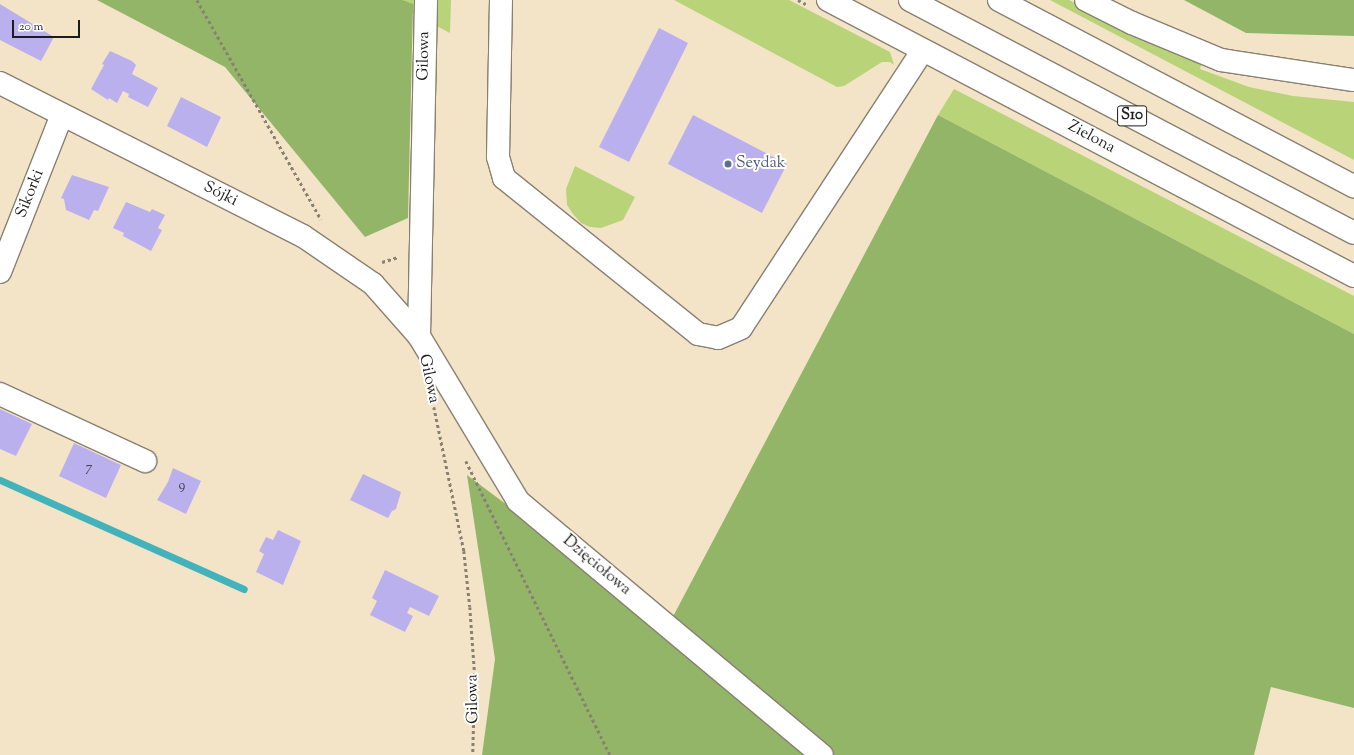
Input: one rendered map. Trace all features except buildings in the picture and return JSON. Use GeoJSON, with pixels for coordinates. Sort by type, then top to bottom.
{"type":"FeatureCollection","features":[{"type":"Feature","properties":{"kind":"main road","name":"Gilowa"},"geometry":{"type":"LineString","coordinates":[[419,336],[426,0]]}},
{"type":"Feature","properties":{"kind":"main road"},"geometry":{"type":"LineString","coordinates":[[500,0],[498,157],[504,178],[698,334],[718,338],[741,328],[923,50]]}},
{"type":"Feature","properties":{"kind":"main road","name":"Zielona"},"geometry":{"type":"LineString","coordinates":[[828,0],[1354,276]]}},
{"type":"Feature","properties":{"kind":"main road","name":"S10"},"geometry":{"type":"LineString","coordinates":[[910,0],[1354,233]]}},
{"type":"Feature","properties":{"kind":"main road","name":"S10"},"geometry":{"type":"LineString","coordinates":[[999,0],[1354,186]]}},
{"type":"Feature","properties":{"kind":"main road"},"geometry":{"type":"LineString","coordinates":[[1086,0],[1132,23],[1221,60],[1354,80]]}},
{"type":"Feature","properties":{"kind":"main road","name":"Sójki"},"geometry":{"type":"LineString","coordinates":[[0,83],[10,95],[62,115],[303,236],[373,284],[419,336]]}},
{"type":"Feature","properties":{"kind":"main road","name":"Sikorki"},"geometry":{"type":"LineString","coordinates":[[0,272],[62,115]]}},
{"type":"Feature","properties":{"kind":"main road","name":"Dzięciołowa"},"geometry":{"type":"LineString","coordinates":[[419,336],[518,501],[822,755]]}},
{"type":"Feature","properties":{"kind":"main road"},"geometry":{"type":"LineString","coordinates":[[0,394],[145,460]]}},
{"type":"Feature","properties":{"kind":"path"},"geometry":{"type":"LineString","coordinates":[[197,0],[322,222]]}},
{"type":"Feature","properties":{"kind":"path"},"geometry":{"type":"LineString","coordinates":[[344,263],[381,262],[420,247]]}},
{"type":"Feature","properties":{"kind":"path"},"geometry":{"type":"LineString","coordinates":[[437,403],[440,410]]}},
{"type":"Feature","properties":{"kind":"path","name":"Gilowa"},"geometry":{"type":"LineString","coordinates":[[433,404],[464,551],[475,677],[473,755]]}},
{"type":"Feature","properties":{"kind":"path"},"geometry":{"type":"LineString","coordinates":[[465,459],[610,755]]}},
{"type":"Feature","properties":{"kind":"green space"},"geometry":{"type":"Polygon","coordinates":[[[97,0],[402,0],[413,4],[408,218],[365,237],[225,67],[97,0]]]}},
{"type":"Feature","properties":{"kind":"green space"},"geometry":{"type":"Polygon","coordinates":[[[387,0],[451,0],[450,33],[387,0]]]}},
{"type":"Feature","properties":{"kind":"green space"},"geometry":{"type":"Polygon","coordinates":[[[674,0],[789,0],[890,52],[894,65],[890,62],[882,62],[844,86],[837,87],[674,0]]]}},
{"type":"Feature","properties":{"kind":"green space"},"geometry":{"type":"Polygon","coordinates":[[[1050,0],[1069,0],[1134,34],[1202,62],[1200,69],[1249,87],[1293,96],[1354,102],[1354,160],[1050,0]]]}},
{"type":"Feature","properties":{"kind":"green space"},"geometry":{"type":"Polygon","coordinates":[[[1184,0],[1354,0],[1354,36],[1246,33],[1184,0]]]}},
{"type":"Feature","properties":{"kind":"green space"},"geometry":{"type":"Polygon","coordinates":[[[954,89],[1354,296],[1354,334],[938,115],[954,89]]]}},
{"type":"Feature","properties":{"kind":"green space"},"geometry":{"type":"Polygon","coordinates":[[[938,115],[1354,334],[1354,708],[1271,687],[1254,755],[482,755],[495,659],[467,475],[668,626],[938,115]]]}},
{"type":"Feature","properties":{"kind":"green space"},"geometry":{"type":"Polygon","coordinates":[[[575,166],[635,197],[623,220],[601,228],[590,227],[581,223],[573,214],[567,205],[566,189],[575,166]]]}},
{"type":"Feature","properties":{"kind":"waterway"},"geometry":{"type":"LineString","coordinates":[[0,480],[244,589]]}},
{"type":"Feature","properties":{"kind":"place","name":"Seydak"},"geometry":{"type":"Point","coordinates":[728,164]}}]}
